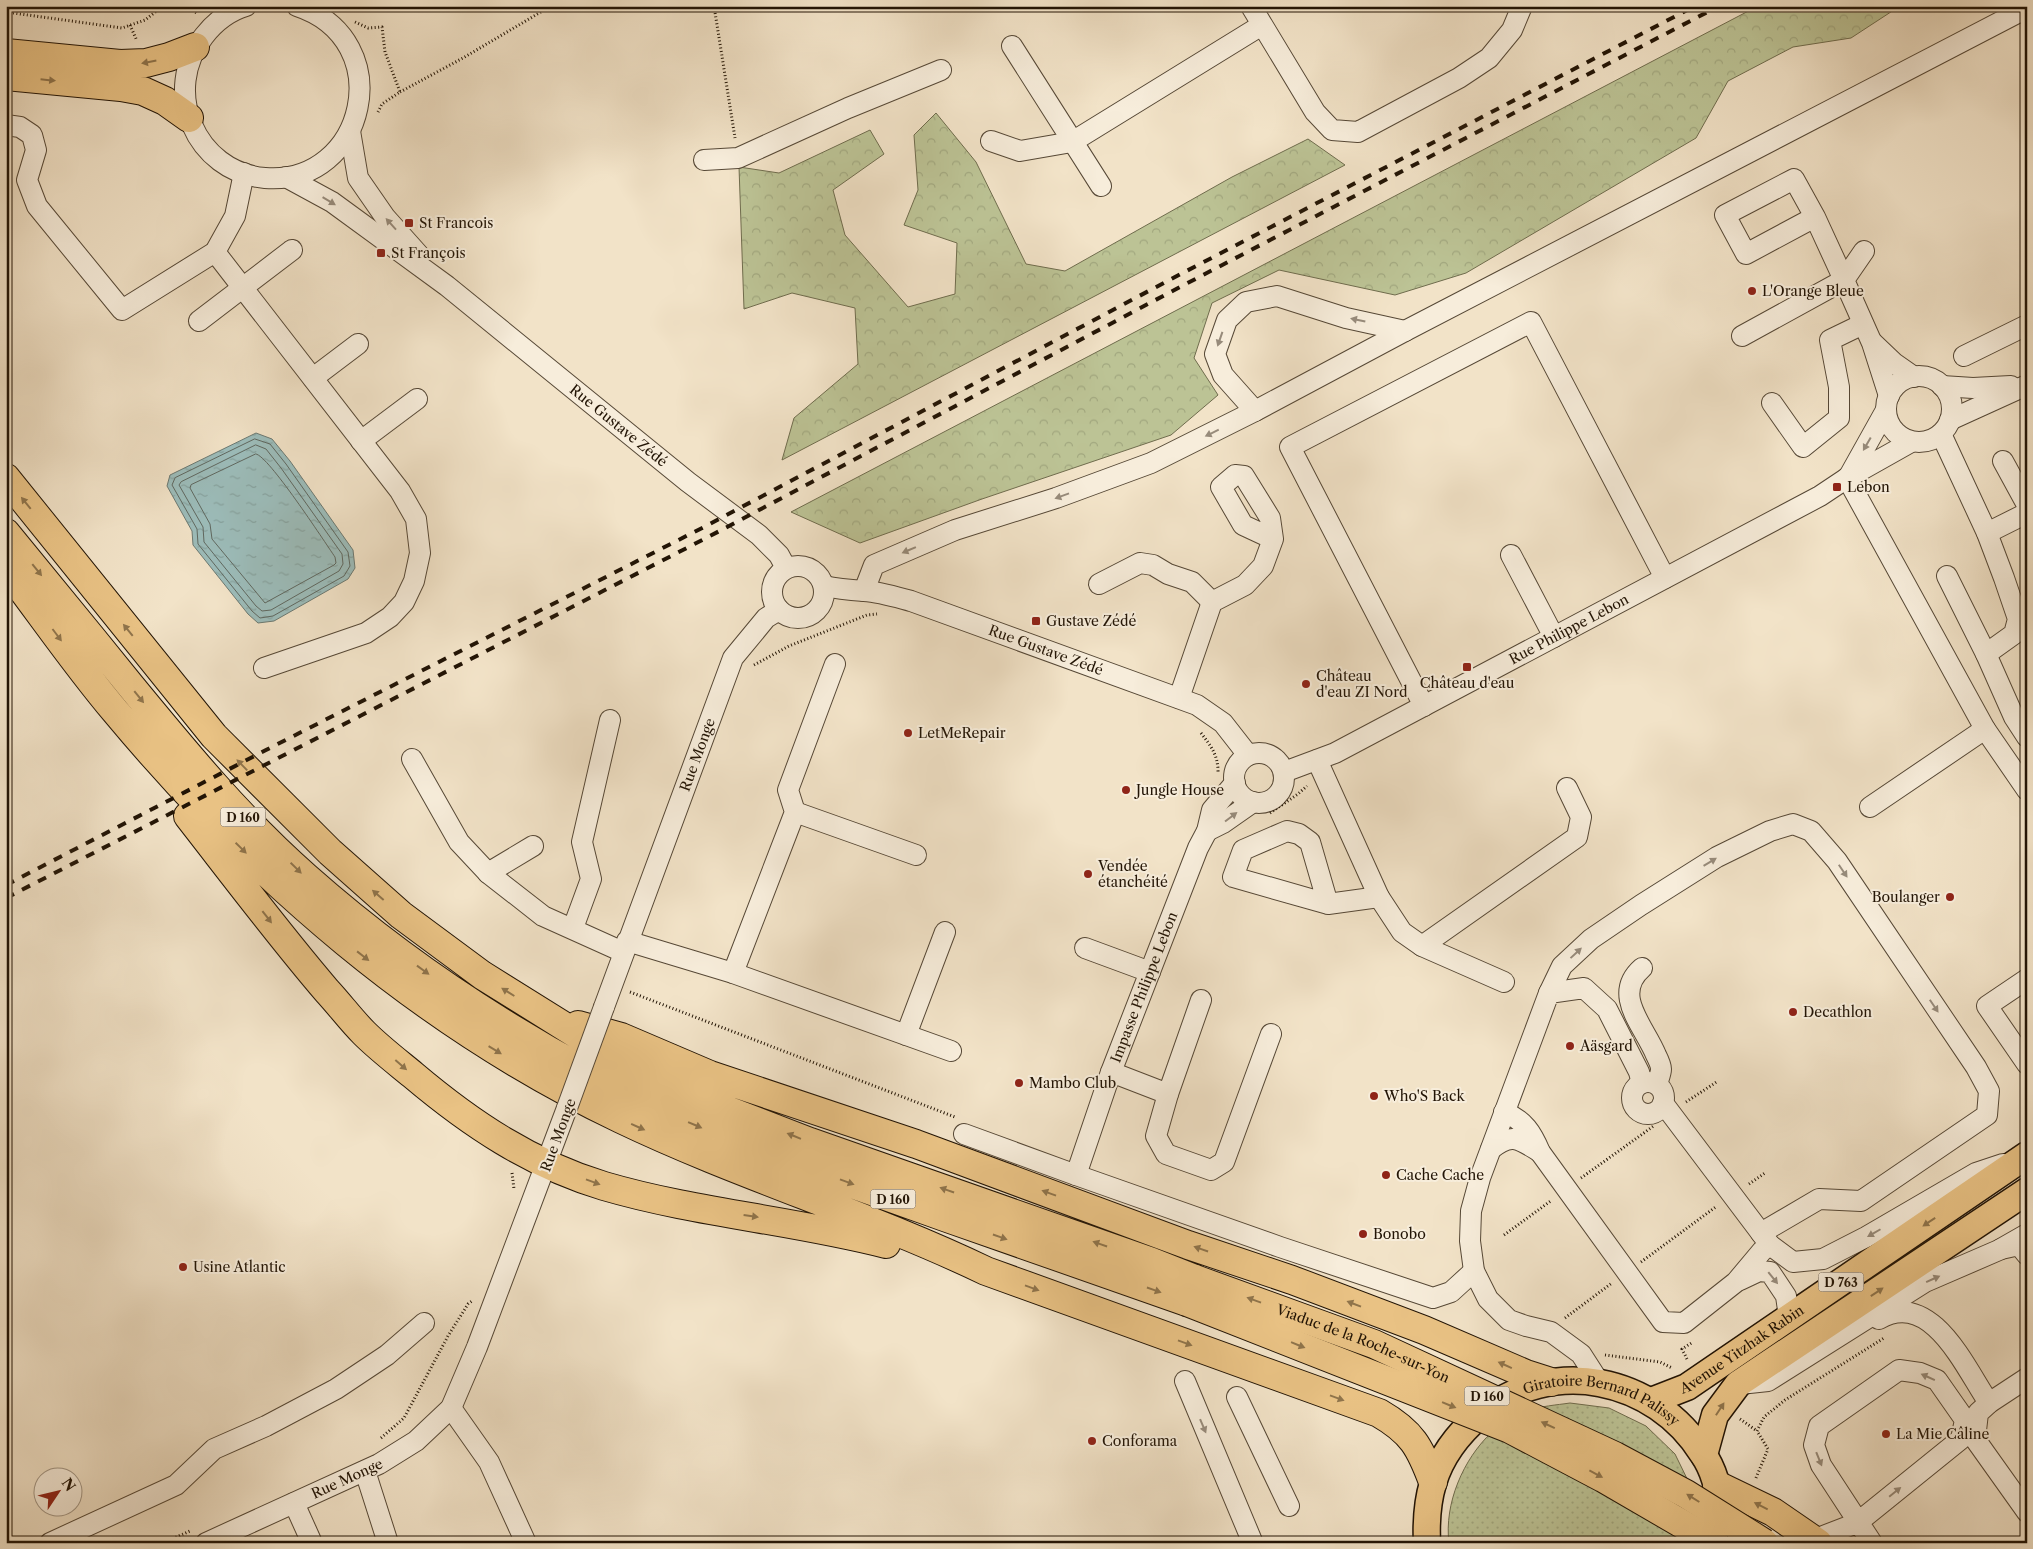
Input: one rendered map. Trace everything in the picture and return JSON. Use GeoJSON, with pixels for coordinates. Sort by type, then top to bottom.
{"type":"FeatureCollection","features":[{"type":"Feature","properties":{"kind":"highway"},"geometry":{"type":"LineString","coordinates":[[6,53],[120,64],[146,63],[195,47]]}},
{"type":"Feature","properties":{"kind":"highway"},"geometry":{"type":"LineString","coordinates":[[6,76],[144,91],[165,100],[188,118]]}},
{"type":"Feature","properties":{"kind":"highway","name":"D 160"},"geometry":{"type":"LineString","coordinates":[[6,478],[214,736],[330,852],[402,915],[482,975],[615,1058],[672,1089],[810,1142],[1152,1262],[1191,1290]]}},
{"type":"Feature","properties":{"kind":"highway","name":"D 160"},"geometry":{"type":"LineString","coordinates":[[6,532],[190,758],[245,819],[306,877],[384,942],[466,1001],[535,1042],[663,1111],[723,1136],[913,1206],[1191,1290]]}},
{"type":"Feature","properties":{"kind":"highway"},"geometry":{"type":"LineString","coordinates":[[6,568],[113,710],[219,826],[281,887],[343,941],[452,1023],[495,1051],[618,1118],[674,1143],[842,1211],[931,1244],[986,1271]]}},
{"type":"Feature","properties":{"kind":"highway"},"geometry":{"type":"LineString","coordinates":[[113,710],[130,742],[299,957],[364,1033],[453,1109],[500,1141],[547,1165],[603,1186],[693,1208],[768,1219],[842,1233],[986,1271],[1378,1413],[1398,1424],[1417,1446],[1425,1460],[1433,1482]]}},
{"type":"Feature","properties":{"kind":"highway"},"geometry":{"type":"LineString","coordinates":[[550,1018],[621,1037],[710,1075],[916,1144],[1188,1245],[1292,1280],[1424,1330],[1526,1374],[1551,1382]]}},
{"type":"Feature","properties":{"kind":"highway","name":"Viaduc de la Roche-sur-Yon"},"geometry":{"type":"LineString","coordinates":[[1191,1290],[1510,1429],[1603,1478],[1715,1543]]}},
{"type":"Feature","properties":{"kind":"highway","name":"Viaduc de la Roche-sur-Yon"},"geometry":{"type":"LineString","coordinates":[[1191,1290],[1374,1344],[1615,1456],[1686,1494],[1764,1543]]}},
{"type":"Feature","properties":{"kind":"highway"},"geometry":{"type":"LineString","coordinates":[[1717,1485],[1773,1512],[1816,1541]]}},
{"type":"Feature","properties":{"kind":"main road","name":"Avenue Yitzhak Rabin"},"geometry":{"type":"LineString","coordinates":[[1651,1401],[1688,1387],[2026,1155]]}},
{"type":"Feature","properties":{"kind":"main road","name":"Avenue Yitzhak Rabin"},"geometry":{"type":"LineString","coordinates":[[1704,1454],[1715,1415],[1738,1384],[2027,1191]]}},
{"type":"Feature","properties":{"kind":"main road","name":"Giratoire Bernard Palissy"},"geometry":{"type":"LineString","coordinates":[[1427,1543],[1426,1516],[1433,1482],[1447,1453],[1472,1422],[1491,1406],[1520,1390],[1551,1382],[1574,1380],[1599,1382],[1626,1389],[1651,1401],[1671,1416],[1689,1434],[1704,1454],[1717,1485],[1724,1520],[1722,1543]]}},
{"type":"Feature","properties":{"kind":"street"},"geometry":{"type":"LineString","coordinates":[[1251,6],[1315,112],[1332,130],[1358,132],[1459,78],[1489,58],[1512,30],[1522,6]]}},
{"type":"Feature","properties":{"kind":"street"},"geometry":{"type":"LineString","coordinates":[[240,7],[213,24],[195,47],[186,70],[184,94],[188,118],[201,142],[220,161],[244,173],[265,178],[286,177],[312,169],[334,153],[350,131],[360,102],[360,81],[355,60],[345,41],[331,24],[307,8]]}},
{"type":"Feature","properties":{"kind":"street"},"geometry":{"type":"LineString","coordinates":[[864,591],[874,564],[955,530],[1056,498],[1150,463],[1255,411],[1405,331],[2027,8]]}},
{"type":"Feature","properties":{"kind":"street"},"geometry":{"type":"LineString","coordinates":[[991,141],[1020,151],[1072,142],[1262,25]]}},
{"type":"Feature","properties":{"kind":"street"},"geometry":{"type":"LineString","coordinates":[[1012,46],[1101,186]]}},
{"type":"Feature","properties":{"kind":"street"},"geometry":{"type":"LineString","coordinates":[[704,160],[738,158],[848,108],[941,70]]}},
{"type":"Feature","properties":{"kind":"street"},"geometry":{"type":"LineString","coordinates":[[6,125],[20,128],[32,135],[36,150],[27,180],[37,206],[122,310],[216,252],[235,216],[244,173]]}},
{"type":"Feature","properties":{"kind":"street","name":"Rue Gustave Zédé"},"geometry":{"type":"LineString","coordinates":[[350,131],[358,178],[386,217],[447,286]]}},
{"type":"Feature","properties":{"kind":"street","name":"Rue Gustave Zédé"},"geometry":{"type":"LineString","coordinates":[[286,177],[332,202],[447,286],[688,482],[759,535],[780,555],[786,568]]}},
{"type":"Feature","properties":{"kind":"street"},"geometry":{"type":"LineString","coordinates":[[1815,217],[1872,343],[1887,403],[1888,420],[1893,430],[1901,437],[1911,442],[1932,440],[1945,427],[2026,385]]}},
{"type":"Feature","properties":{"kind":"street"},"geometry":{"type":"LineString","coordinates":[[199,321],[292,250]]}},
{"type":"Feature","properties":{"kind":"street"},"geometry":{"type":"LineString","coordinates":[[1742,336],[1844,280],[1864,251]]}},
{"type":"Feature","properties":{"kind":"street"},"geometry":{"type":"LineString","coordinates":[[216,252],[400,491],[416,519],[420,553],[414,581],[404,602],[390,617],[366,633],[264,668]]}},
{"type":"Feature","properties":{"kind":"street"},"geometry":{"type":"LineString","coordinates":[[1255,411],[1223,375],[1215,354],[1227,320],[1246,302],[1277,296],[1346,318],[1405,331]]}},
{"type":"Feature","properties":{"kind":"street"},"geometry":{"type":"LineString","coordinates":[[1424,706],[1290,447],[1531,322],[1665,578]]}},
{"type":"Feature","properties":{"kind":"street"},"geometry":{"type":"LineString","coordinates":[[1772,403],[1803,447],[1839,418],[1840,387],[1830,340],[1863,324]]}},
{"type":"Feature","properties":{"kind":"street"},"geometry":{"type":"LineString","coordinates":[[1964,356],[2027,324]]}},
{"type":"Feature","properties":{"kind":"street"},"geometry":{"type":"LineString","coordinates":[[1872,343],[1894,363],[1914,377]]}},
{"type":"Feature","properties":{"kind":"street"},"geometry":{"type":"LineString","coordinates":[[313,378],[358,344]]}},
{"type":"Feature","properties":{"kind":"street"},"geometry":{"type":"LineString","coordinates":[[1887,403],[1895,387],[1903,380],[1914,377],[1934,380],[1942,386],[1951,402],[1945,427],[2018,619],[2014,634],[1986,654]]}},
{"type":"Feature","properties":{"kind":"street"},"geometry":{"type":"LineString","coordinates":[[1942,386],[1973,388],[2026,385]]}},
{"type":"Feature","properties":{"kind":"street"},"geometry":{"type":"LineString","coordinates":[[361,441],[417,399]]}},
{"type":"Feature","properties":{"kind":"street","name":"Rue Philippe Lebon"},"geometry":{"type":"LineString","coordinates":[[1848,478],[1887,403]]}},
{"type":"Feature","properties":{"kind":"street","name":"Rue Philippe Lebon"},"geometry":{"type":"LineString","coordinates":[[1284,772],[1335,753],[1820,496],[1911,442]]}},
{"type":"Feature","properties":{"kind":"street"},"geometry":{"type":"LineString","coordinates":[[2003,461],[2027,505]]}},
{"type":"Feature","properties":{"kind":"street"},"geometry":{"type":"LineString","coordinates":[[1848,478],[1984,729],[2027,790]]}},
{"type":"Feature","properties":{"kind":"street"},"geometry":{"type":"LineString","coordinates":[[1987,534],[2027,513]]}},
{"type":"Feature","properties":{"kind":"street"},"geometry":{"type":"LineString","coordinates":[[1179,698],[1212,602],[1245,585],[1263,566],[1273,538]]}},
{"type":"Feature","properties":{"kind":"street"},"geometry":{"type":"LineString","coordinates":[[1511,555],[1554,637]]}},
{"type":"Feature","properties":{"kind":"street"},"geometry":{"type":"LineString","coordinates":[[1098,584],[1140,563],[1153,565],[1168,574],[1192,582],[1212,602]]}},
{"type":"Feature","properties":{"kind":"street"},"geometry":{"type":"LineString","coordinates":[[794,566],[810,568],[821,579],[824,586],[822,603],[811,616],[794,618],[779,610],[772,595],[772,587],[775,580],[786,568],[794,566]]}},
{"type":"Feature","properties":{"kind":"street"},"geometry":{"type":"LineString","coordinates":[[1947,576],[1986,654],[2014,717],[2027,737]]}},
{"type":"Feature","properties":{"kind":"street","name":"Rue Gustave Zédé"},"geometry":{"type":"LineString","coordinates":[[824,586],[843,590],[864,591],[911,601],[1179,698],[1210,712],[1224,723],[1248,755]]}},
{"type":"Feature","properties":{"kind":"street","name":"Rue Monge"},"geometry":{"type":"LineString","coordinates":[[206,1543],[379,1464],[416,1441],[451,1408],[477,1347],[547,1165],[625,946],[733,658],[766,618],[779,610]]}},
{"type":"Feature","properties":{"kind":"street"},"geometry":{"type":"LineString","coordinates":[[733,973],[795,812],[788,790],[835,664]]}},
{"type":"Feature","properties":{"kind":"street"},"geometry":{"type":"LineString","coordinates":[[573,928],[591,879],[582,842],[610,720]]}},
{"type":"Feature","properties":{"kind":"street"},"geometry":{"type":"LineString","coordinates":[[1870,807],[1984,729]]}},
{"type":"Feature","properties":{"kind":"street"},"geometry":{"type":"LineString","coordinates":[[1207,831],[1261,808],[1274,798],[1283,786],[1284,772],[1280,763],[1274,757],[1256,752],[1248,755],[1238,764],[1234,776],[1225,782],[1261,808]]}},
{"type":"Feature","properties":{"kind":"street"},"geometry":{"type":"LineString","coordinates":[[412,759],[458,842],[488,873],[543,916],[625,946],[733,973],[951,1051]]}},
{"type":"Feature","properties":{"kind":"street"},"geometry":{"type":"LineString","coordinates":[[1317,760],[1379,897],[1402,932],[1422,946],[1504,982]]}},
{"type":"Feature","properties":{"kind":"street","name":"Impasse Philippe Lebon"},"geometry":{"type":"LineString","coordinates":[[1076,1175],[1111,1072],[1198,848],[1207,831],[1212,810],[1225,782]]}},
{"type":"Feature","properties":{"kind":"street"},"geometry":{"type":"LineString","coordinates":[[1422,946],[1577,837],[1581,816],[1567,788]]}},
{"type":"Feature","properties":{"kind":"street"},"geometry":{"type":"LineString","coordinates":[[795,812],[916,854]]}},
{"type":"Feature","properties":{"kind":"street"},"geometry":{"type":"LineString","coordinates":[[1599,1382],[1580,1354],[1551,1332],[1509,1320],[1488,1299],[1474,1271],[1470,1241],[1471,1210],[1491,1149],[1549,993],[1562,966],[1591,939],[1673,884],[1717,857],[1770,831],[1793,824],[1811,831],[1837,861],[1976,1066],[1989,1091],[1987,1115],[1861,1201],[1819,1199],[1762,1233]]}},
{"type":"Feature","properties":{"kind":"street"},"geometry":{"type":"LineString","coordinates":[[1328,904],[1310,842],[1299,834],[1287,831],[1243,850],[1233,876],[1328,904],[1379,897]]}},
{"type":"Feature","properties":{"kind":"street"},"geometry":{"type":"LineString","coordinates":[[488,873],[533,846]]}},
{"type":"Feature","properties":{"kind":"street"},"geometry":{"type":"LineString","coordinates":[[906,1035],[945,932]]}},
{"type":"Feature","properties":{"kind":"street"},"geometry":{"type":"LineString","coordinates":[[1085,948],[1150,972]]}},
{"type":"Feature","properties":{"kind":"street"},"geometry":{"type":"LineString","coordinates":[[1642,968],[1630,981],[1628,996],[1636,1018],[1652,1046],[1661,1068],[1658,1096]]}},
{"type":"Feature","properties":{"kind":"street"},"geometry":{"type":"LineString","coordinates":[[2027,979],[1987,1006],[2027,1064]]}},
{"type":"Feature","properties":{"kind":"street"},"geometry":{"type":"LineString","coordinates":[[1549,993],[1584,988],[1607,1009],[1639,1072],[1762,1233],[1793,1262],[1823,1259],[1866,1237],[1976,1174],[2026,1155]]}},
{"type":"Feature","properties":{"kind":"street"},"geometry":{"type":"LineString","coordinates":[[1201,1000],[1168,1094],[1156,1136],[1166,1154],[1211,1170],[1224,1162],[1271,1034]]}},
{"type":"Feature","properties":{"kind":"street"},"geometry":{"type":"LineString","coordinates":[[1111,1072],[1168,1094]]}},
{"type":"Feature","properties":{"kind":"street"},"geometry":{"type":"LineString","coordinates":[[1504,1112],[1523,1122],[1533,1135],[1540,1152],[1663,1322],[1684,1323],[1736,1282],[1762,1251],[1762,1233]]}},
{"type":"Feature","properties":{"kind":"street"},"geometry":{"type":"LineString","coordinates":[[964,1134],[1076,1175],[1433,1298],[1451,1292],[1474,1271]]}},
{"type":"Feature","properties":{"kind":"street"},"geometry":{"type":"LineString","coordinates":[[1491,1149],[1502,1140],[1517,1138],[1540,1152]]}},
{"type":"Feature","properties":{"kind":"street"},"geometry":{"type":"LineString","coordinates":[[1768,1381],[1925,1282],[1999,1250],[2027,1234]]}},
{"type":"Feature","properties":{"kind":"street"},"geometry":{"type":"LineString","coordinates":[[1999,1250],[2019,1245],[2027,1255]]}},
{"type":"Feature","properties":{"kind":"street"},"geometry":{"type":"LineString","coordinates":[[1736,1282],[1759,1271],[1770,1272],[1786,1296],[1789,1317]]}},
{"type":"Feature","properties":{"kind":"street"},"geometry":{"type":"LineString","coordinates":[[1738,1384],[1768,1381],[1882,1317],[1906,1311],[1921,1316],[1941,1331],[1977,1412],[1975,1439],[2027,1512]]}},
{"type":"Feature","properties":{"kind":"street"},"geometry":{"type":"LineString","coordinates":[[50,1543],[88,1535],[176,1485],[214,1449],[266,1426],[336,1389],[387,1356],[424,1323]]}},
{"type":"Feature","properties":{"kind":"street"},"geometry":{"type":"LineString","coordinates":[[1872,1543],[1821,1465],[1814,1445],[1819,1426],[1899,1370],[1920,1373],[1937,1380],[1977,1412]]}},
{"type":"Feature","properties":{"kind":"street"},"geometry":{"type":"LineString","coordinates":[[1816,1541],[1857,1522],[1961,1439],[1977,1412],[2027,1378]]}},
{"type":"Feature","properties":{"kind":"street"},"geometry":{"type":"LineString","coordinates":[[1184,1381],[1252,1541]]}},
{"type":"Feature","properties":{"kind":"street"},"geometry":{"type":"LineString","coordinates":[[1237,1397],[1289,1506]]}},
{"type":"Feature","properties":{"kind":"street"},"geometry":{"type":"LineString","coordinates":[[451,1408],[489,1462],[526,1543]]}},
{"type":"Feature","properties":{"kind":"street"},"geometry":{"type":"LineString","coordinates":[[365,1470],[388,1543]]}},
{"type":"Feature","properties":{"kind":"street"},"geometry":{"type":"LineString","coordinates":[[294,1503],[312,1543]]}},
{"type":"Feature","properties":{"kind":"path"},"geometry":{"type":"LineString","coordinates":[[6,12],[122,28],[145,20],[162,6]]}},
{"type":"Feature","properties":{"kind":"path"},"geometry":{"type":"LineString","coordinates":[[375,116],[382,104],[400,92],[552,6]]}},
{"type":"Feature","properties":{"kind":"path"},"geometry":{"type":"LineString","coordinates":[[714,6],[738,158]]}},
{"type":"Feature","properties":{"kind":"path"},"geometry":{"type":"LineString","coordinates":[[352,20],[368,28],[382,27],[385,52],[400,92]]}},
{"type":"Feature","properties":{"kind":"path"},"geometry":{"type":"LineString","coordinates":[[130,25],[146,63]]}},
{"type":"Feature","properties":{"kind":"path"},"geometry":{"type":"LineString","coordinates":[[733,658],[750,667],[789,646],[867,615],[883,613]]}},
{"type":"Feature","properties":{"kind":"path"},"geometry":{"type":"LineString","coordinates":[[1197,729],[1213,749],[1218,760],[1218,772],[1225,782]]}},
{"type":"Feature","properties":{"kind":"path"},"geometry":{"type":"LineString","coordinates":[[1261,808],[1276,810],[1306,787],[1317,760]]}},
{"type":"Feature","properties":{"kind":"path"},"geometry":{"type":"LineString","coordinates":[[611,985],[959,1118],[964,1134]]}},
{"type":"Feature","properties":{"kind":"path"},"geometry":{"type":"LineString","coordinates":[[1504,1234],[1567,1188],[1658,1096],[1718,1081]]}},
{"type":"Feature","properties":{"kind":"path"},"geometry":{"type":"LineString","coordinates":[[1558,1322],[1765,1173]]}},
{"type":"Feature","properties":{"kind":"path"},"geometry":{"type":"LineString","coordinates":[[1748,1499],[1768,1449],[1757,1431],[1764,1418],[1785,1400],[1887,1337]]}},
{"type":"Feature","properties":{"kind":"path"},"geometry":{"type":"LineString","coordinates":[[1580,1354],[1600,1354],[1660,1362],[1698,1380]]}},
{"type":"Feature","properties":{"kind":"green space"},"geometry":{"type":"Polygon","coordinates":[[[1758,6],[1900,6],[1851,38],[1793,47],[1728,81],[1696,138],[1466,273],[1395,295],[1279,270],[1212,303],[1194,358],[1218,395],[1171,435],[982,499],[860,543],[791,512],[1758,6]]]}},
{"type":"Feature","properties":{"kind":"green space"},"geometry":{"type":"Polygon","coordinates":[[[936,113],[976,162],[1026,264],[1065,271],[1232,177],[1308,139],[1345,165],[782,460],[794,418],[858,364],[855,308],[792,293],[744,309],[739,167],[779,173],[870,130],[884,154],[833,190],[845,235],[908,307],[955,294],[957,243],[904,225],[918,190],[914,135],[936,113]]]}},
{"type":"Feature","properties":{"kind":"green space"},"geometry":{"type":"Polygon","coordinates":[[[1570,1403],[1609,1408],[1646,1426],[1675,1454],[1694,1493],[1698,1543],[1449,1543],[1448,1528],[1453,1498],[1464,1469],[1482,1443],[1500,1426],[1528,1411],[1570,1403]]]}},
{"type":"Feature","properties":{"kind":"water"},"geometry":{"type":"Polygon","coordinates":[[[256,433],[272,439],[290,461],[353,550],[355,568],[348,579],[274,621],[258,623],[248,614],[193,545],[192,531],[167,486],[170,475],[256,433]]]}},
{"type":"Feature","properties":{"kind":"railway"},"geometry":{"type":"LineString","coordinates":[[6,885],[704,527],[1175,277],[1695,6]]}},
{"type":"Feature","properties":{"kind":"railway"},"geometry":{"type":"LineString","coordinates":[[6,898],[710,536],[1180,287],[1719,6]]}},
{"type":"Feature","properties":{"kind":"place","name":"St Francois"},"geometry":{"type":"Point","coordinates":[409,223]}},
{"type":"Feature","properties":{"kind":"place","name":"St François"},"geometry":{"type":"Point","coordinates":[381,253]}},
{"type":"Feature","properties":{"kind":"place","name":"L'Orange Bleue"},"geometry":{"type":"Point","coordinates":[1752,291]}},
{"type":"Feature","properties":{"kind":"place","name":"Lebon"},"geometry":{"type":"Point","coordinates":[1837,487]}},
{"type":"Feature","properties":{"kind":"place","name":"Gustave Zédé"},"geometry":{"type":"Point","coordinates":[1036,621]}},
{"type":"Feature","properties":{"kind":"place","name":"Château d'eau"},"geometry":{"type":"Point","coordinates":[1467,667]}},
{"type":"Feature","properties":{"kind":"place","name":"Château d'eau ZI Nord"},"geometry":{"type":"Point","coordinates":[1306,684]}},
{"type":"Feature","properties":{"kind":"place","name":"LetMeRepair"},"geometry":{"type":"Point","coordinates":[908,733]}},
{"type":"Feature","properties":{"kind":"place","name":"Jungle House"},"geometry":{"type":"Point","coordinates":[1126,790]}},
{"type":"Feature","properties":{"kind":"place","name":"Vendée étanchéité"},"geometry":{"type":"Point","coordinates":[1088,874]}},
{"type":"Feature","properties":{"kind":"place","name":"Boulanger"},"geometry":{"type":"Point","coordinates":[1950,897]}},
{"type":"Feature","properties":{"kind":"place","name":"Decathlon"},"geometry":{"type":"Point","coordinates":[1793,1012]}},
{"type":"Feature","properties":{"kind":"place","name":"Aäsgard"},"geometry":{"type":"Point","coordinates":[1570,1046]}},
{"type":"Feature","properties":{"kind":"place","name":"Mambo Club"},"geometry":{"type":"Point","coordinates":[1019,1083]}},
{"type":"Feature","properties":{"kind":"place","name":"Who'S Back"},"geometry":{"type":"Point","coordinates":[1374,1096]}},
{"type":"Feature","properties":{"kind":"place","name":"Cache Cache"},"geometry":{"type":"Point","coordinates":[1386,1175]}},
{"type":"Feature","properties":{"kind":"place","name":"Bonobo"},"geometry":{"type":"Point","coordinates":[1363,1234]}},
{"type":"Feature","properties":{"kind":"place","name":"Usine Atlantic"},"geometry":{"type":"Point","coordinates":[183,1267]}},
{"type":"Feature","properties":{"kind":"place","name":"La Mie Câline"},"geometry":{"type":"Point","coordinates":[1886,1434]}},
{"type":"Feature","properties":{"kind":"place","name":"Conforama"},"geometry":{"type":"Point","coordinates":[1092,1441]}}]}
